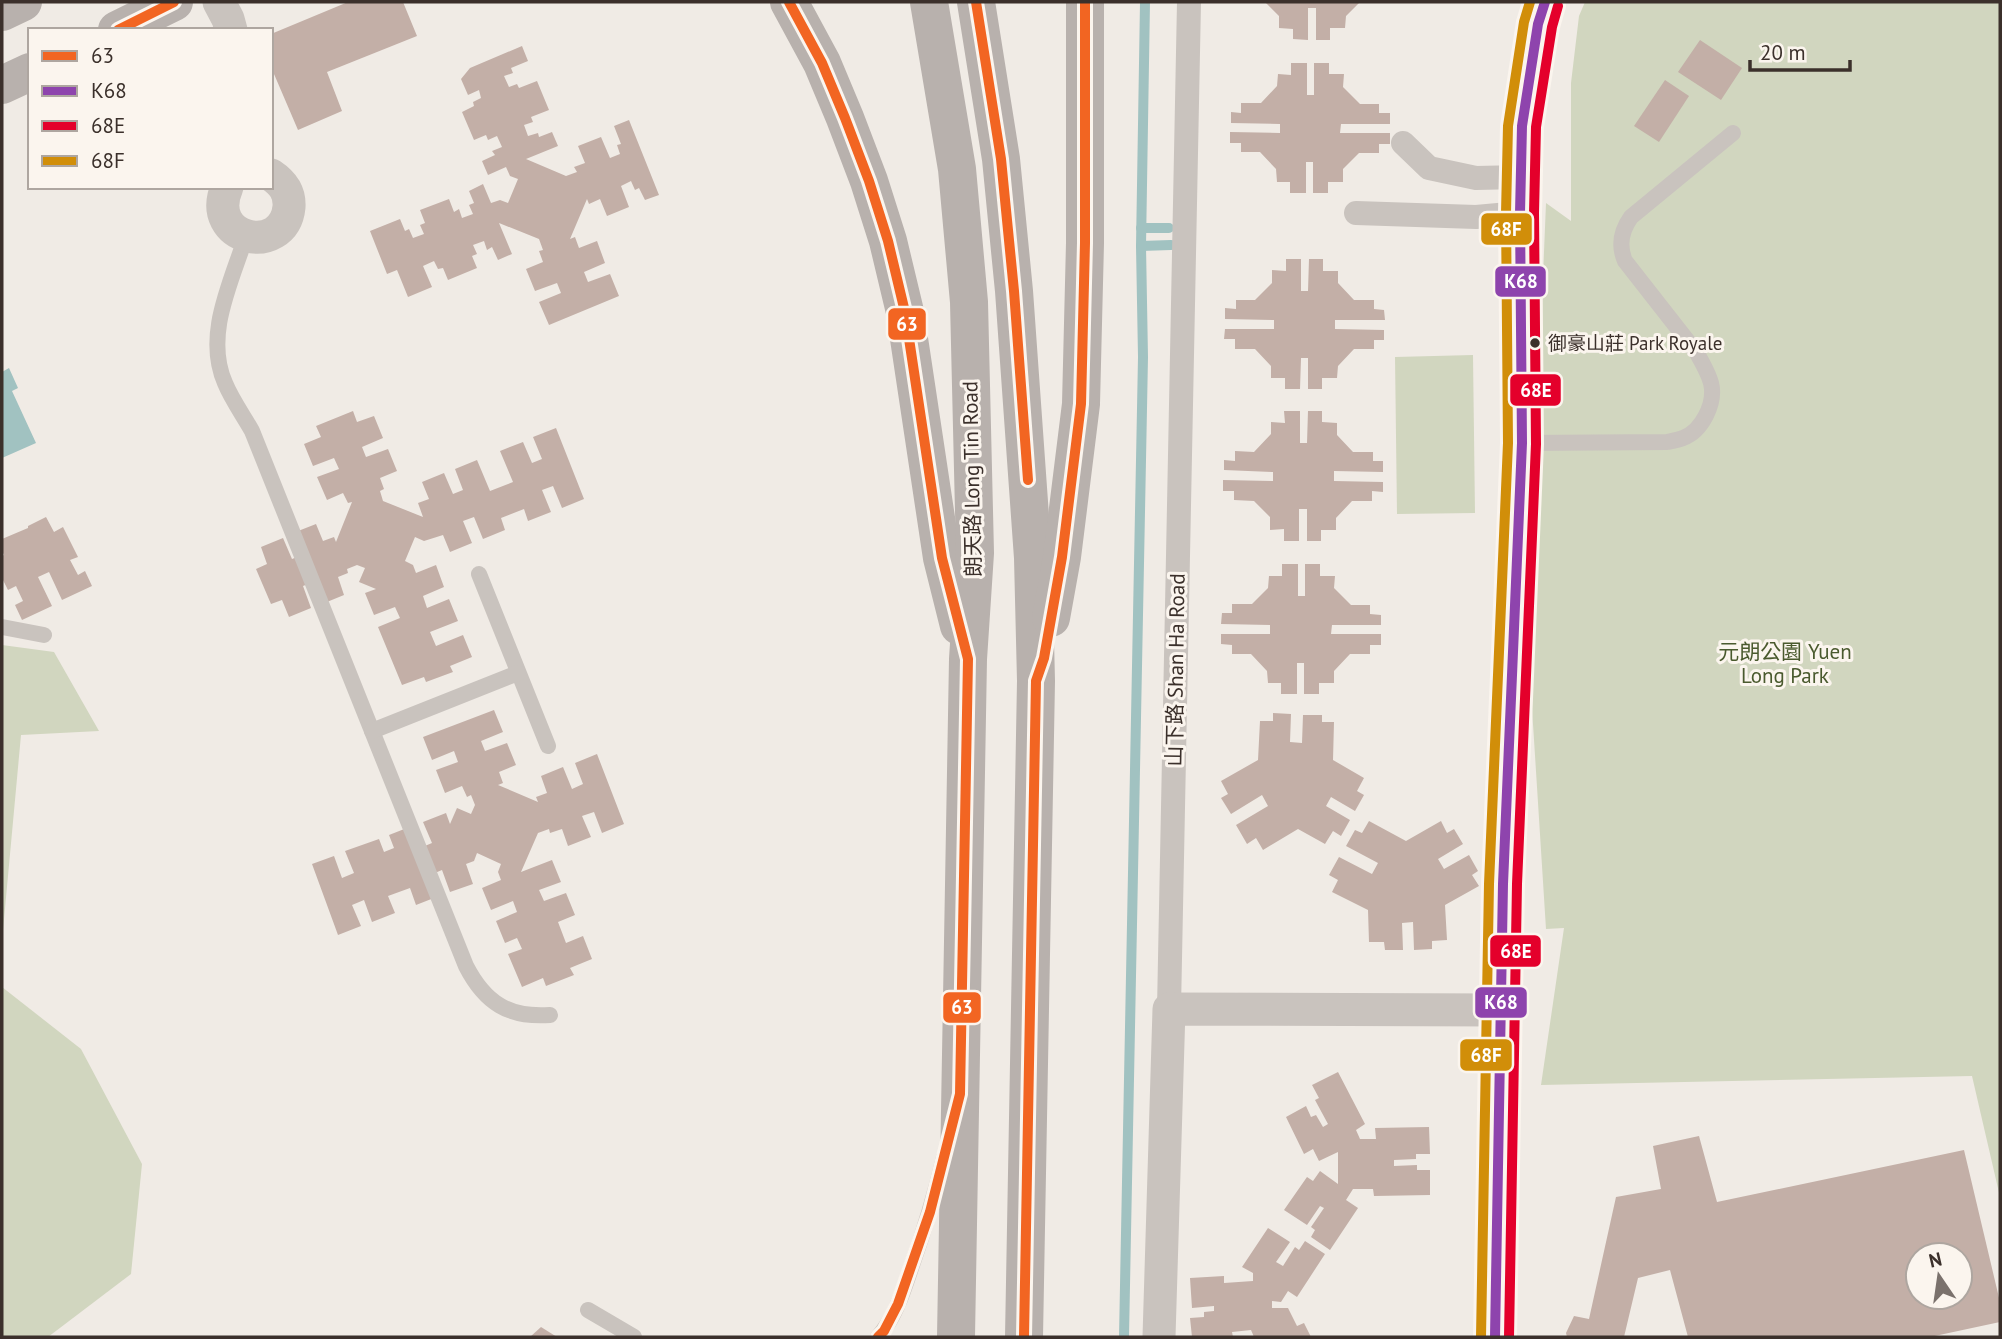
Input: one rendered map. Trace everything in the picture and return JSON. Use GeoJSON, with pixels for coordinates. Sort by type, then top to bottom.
{"type":"FeatureCollection","features":[{"type":"Feature","properties":{"kind":"main road"},"geometry":{"type":"LineString","coordinates":[[2,12],[23,2]]}},
{"type":"Feature","properties":{"kind":"main road"},"geometry":{"type":"LineString","coordinates":[[121,28],[174,2]]}},
{"type":"Feature","properties":{"kind":"main road","name":"朗天路 Long Tin Road"},"geometry":{"type":"LineString","coordinates":[[929,2],[957,169],[969,302],[975,553],[968,659],[956,1337]]}},
{"type":"Feature","properties":{"kind":"main road"},"geometry":{"type":"LineString","coordinates":[[976,2],[1001,159],[1014,291],[1033,558],[1036,681],[1024,1337]]}},
{"type":"Feature","properties":{"kind":"main road"},"geometry":{"type":"LineString","coordinates":[[1036,681],[1044,658],[1062,557],[1081,404],[1085,243],[1085,2]]}},
{"type":"Feature","properties":{"kind":"main road"},"geometry":{"type":"LineString","coordinates":[[796,10],[845,118],[888,241],[905,312],[942,558],[968,659]]}},
{"type":"Feature","properties":{"kind":"main road"},"geometry":{"type":"LineString","coordinates":[[2,85],[28,73]]}},
{"type":"Feature","properties":{"kind":"street"},"geometry":{"type":"LineString","coordinates":[[219,2],[230,28]]}},
{"type":"Feature","properties":{"kind":"street","name":"山下路 Shan Ha Road"},"geometry":{"type":"LineString","coordinates":[[1159,1337],[1169,1009],[1189,2]]}},
{"type":"Feature","properties":{"kind":"street"},"geometry":{"type":"LineString","coordinates":[[1495,1337],[1503,884],[1522,443],[1522,126],[1538,24],[1545,2]]}},
{"type":"Feature","properties":{"kind":"street"},"geometry":{"type":"LineString","coordinates":[[1403,143],[1429,168],[1476,178],[1520,195]]}},
{"type":"Feature","properties":{"kind":"street"},"geometry":{"type":"LineString","coordinates":[[226,189],[222,199],[222,212],[228,224],[237,233],[250,238],[263,237],[275,232],[284,222],[289,210],[289,197],[283,185],[273,177]]}},
{"type":"Feature","properties":{"kind":"street"},"geometry":{"type":"LineString","coordinates":[[1356,213],[1476,217],[1520,195]]}},
{"type":"Feature","properties":{"kind":"street"},"geometry":{"type":"LineString","coordinates":[[1169,1009],[1500,1010]]}},
{"type":"Feature","properties":{"kind":"lane"},"geometry":{"type":"LineString","coordinates":[[1522,443],[1667,442],[1685,438],[1699,425],[1710,408],[1712,387],[1706,369],[1697,353],[1625,261],[1621,251],[1622,232],[1631,217],[1733,133]]}},
{"type":"Feature","properties":{"kind":"lane"},"geometry":{"type":"LineString","coordinates":[[246,236],[219,321],[216,343],[224,381],[252,431],[474,982],[486,996],[516,1013],[550,1015]]}},
{"type":"Feature","properties":{"kind":"lane"},"geometry":{"type":"LineString","coordinates":[[479,574],[548,746]]}},
{"type":"Feature","properties":{"kind":"lane"},"geometry":{"type":"LineString","coordinates":[[2,627],[44,635]]}},
{"type":"Feature","properties":{"kind":"lane"},"geometry":{"type":"LineString","coordinates":[[372,731],[518,673]]}},
{"type":"Feature","properties":{"kind":"lane"},"geometry":{"type":"LineString","coordinates":[[878,1337],[898,1304],[930,1212],[960,1094]]}},
{"type":"Feature","properties":{"kind":"lane"},"geometry":{"type":"LineString","coordinates":[[588,1310],[634,1337]]}},
{"type":"Feature","properties":{"kind":"green space","name":"元朗公園 Yuen Long Park"},"geometry":{"type":"Polygon","coordinates":[[[1585,2],[2000,2],[2000,1197],[1972,1076],[1541,1085],[1564,928],[1546,929],[1528,645],[1546,203],[1571,221],[1571,83],[1579,16],[1585,2]]]}},
{"type":"Feature","properties":{"kind":"green space"},"geometry":{"type":"Polygon","coordinates":[[[1473,355],[1475,513],[1397,514],[1395,357],[1473,355]]]}},
{"type":"Feature","properties":{"kind":"green space"},"geometry":{"type":"Polygon","coordinates":[[[2,645],[54,652],[99,731],[21,735],[2,941],[2,645]]]}},
{"type":"Feature","properties":{"kind":"green space"},"geometry":{"type":"Polygon","coordinates":[[[2,987],[81,1049],[142,1164],[131,1274],[48,1337],[2,1337],[2,987]]]}},
{"type":"Feature","properties":{"kind":"water"},"geometry":{"type":"Polygon","coordinates":[[[9,368],[18,388],[12,391],[36,443],[2,458],[2,372],[9,368]]]}},
{"type":"Feature","properties":{"kind":"building"},"geometry":{"type":"Polygon","coordinates":[[[348,2],[403,2],[417,36],[327,72],[342,111],[298,130],[273,72],[273,33],[348,2]]]}},
{"type":"Feature","properties":{"kind":"building"},"geometry":{"type":"Polygon","coordinates":[[[1265,2],[1360,2],[1346,16],[1345,28],[1330,28],[1330,40],[1316,40],[1316,8],[1308,8],[1308,40],[1293,39],[1293,29],[1279,28],[1279,16],[1265,2]]]}},
{"type":"Feature","properties":{"kind":"building"},"geometry":{"type":"Polygon","coordinates":[[[1700,40],[1742,68],[1721,100],[1678,72],[1700,40]]]}},
{"type":"Feature","properties":{"kind":"building"},"geometry":{"type":"Polygon","coordinates":[[[522,46],[528,61],[511,68],[513,73],[504,76],[509,87],[517,84],[519,88],[537,81],[549,110],[531,117],[533,122],[524,125],[528,136],[538,133],[539,137],[552,132],[558,146],[526,159],[566,176],[577,172],[574,167],[585,163],[578,146],[601,137],[610,158],[620,154],[617,145],[621,144],[614,126],[629,120],[659,195],[645,200],[639,188],[635,190],[631,181],[621,186],[629,207],[607,216],[600,199],[589,204],[587,199],[570,239],[575,237],[579,248],[597,241],[605,263],[584,272],[588,282],[610,274],[619,296],[549,325],[539,302],[561,293],[557,283],[535,291],[526,269],[543,262],[539,239],[499,223],[512,254],[498,260],[492,247],[487,250],[484,241],[473,245],[477,254],[472,256],[477,268],[448,280],[443,268],[438,269],[434,261],[423,266],[432,287],[408,297],[397,270],[387,274],[370,231],[400,219],[405,231],[409,229],[413,238],[424,234],[420,225],[425,223],[420,210],[449,199],[454,212],[459,209],[462,218],[473,214],[469,205],[474,203],[469,191],[483,184],[491,203],[500,200],[508,203],[518,179],[510,176],[506,167],[488,175],[482,161],[495,155],[492,151],[502,147],[497,136],[488,140],[486,135],[474,140],[462,112],[474,106],[473,102],[481,98],[479,90],[468,95],[461,79],[470,68],[522,46]]]}},
{"type":"Feature","properties":{"kind":"building"},"geometry":{"type":"Polygon","coordinates":[[[1291,63],[1307,63],[1307,95],[1314,95],[1314,63],[1329,63],[1329,74],[1344,74],[1343,87],[1360,104],[1379,104],[1379,113],[1390,113],[1390,124],[1341,124],[1340,133],[1390,133],[1390,144],[1379,144],[1379,153],[1359,153],[1343,169],[1343,182],[1328,182],[1328,193],[1313,193],[1313,162],[1306,162],[1306,193],[1290,193],[1290,182],[1277,182],[1276,169],[1260,152],[1241,152],[1241,143],[1230,143],[1230,132],[1280,133],[1280,124],[1231,123],[1231,112],[1241,113],[1241,103],[1261,103],[1277,86],[1278,74],[1291,75],[1291,63]]]}},
{"type":"Feature","properties":{"kind":"building"},"geometry":{"type":"Polygon","coordinates":[[[1665,80],[1689,96],[1659,142],[1634,126],[1665,80]]]}},
{"type":"Feature","properties":{"kind":"building"},"geometry":{"type":"Polygon","coordinates":[[[1286,259],[1301,259],[1301,291],[1308,291],[1309,259],[1323,259],[1323,271],[1338,271],[1338,283],[1354,300],[1374,300],[1374,309],[1384,310],[1385,320],[1335,320],[1335,329],[1384,330],[1384,340],[1374,340],[1374,349],[1354,349],[1338,366],[1337,378],[1322,378],[1322,389],[1308,389],[1308,358],[1301,358],[1300,389],[1285,389],[1285,378],[1271,378],[1271,366],[1255,349],[1235,349],[1235,339],[1224,339],[1225,329],[1274,329],[1274,320],[1225,319],[1225,308],[1236,309],[1236,300],[1255,300],[1272,283],[1272,270],[1286,271],[1286,259]]]}},
{"type":"Feature","properties":{"kind":"building"},"geometry":{"type":"Polygon","coordinates":[[[353,411],[357,422],[374,416],[383,438],[362,447],[366,457],[388,449],[397,471],[380,478],[384,489],[380,491],[383,501],[423,517],[418,503],[429,499],[422,482],[444,473],[453,494],[463,490],[455,469],[477,460],[490,491],[513,482],[500,451],[523,442],[532,463],[542,459],[533,437],[556,428],[584,499],[562,508],[553,486],[542,490],[551,512],[528,521],[524,509],[501,518],[505,530],[483,539],[474,517],[463,521],[472,543],[450,552],[443,535],[424,541],[415,537],[405,561],[413,565],[416,573],[436,565],[444,587],[423,596],[427,608],[449,599],[458,621],[430,632],[436,646],[463,635],[472,657],[450,666],[453,672],[426,682],[424,677],[402,685],[378,627],[400,618],[395,607],[374,615],[365,593],[376,589],[359,582],[365,568],[357,565],[347,569],[348,573],[338,577],[344,595],[322,604],[313,582],[303,586],[311,608],[289,617],[282,600],[271,604],[256,569],[267,564],[261,547],[283,538],[292,559],[302,555],[293,533],[316,524],[323,541],[334,537],[336,542],[352,502],[348,503],[343,493],[327,500],[317,477],[339,469],[334,458],[313,466],[304,444],[321,437],[316,426],[353,411]]]}},
{"type":"Feature","properties":{"kind":"building"},"geometry":{"type":"Polygon","coordinates":[[[1284,411],[1300,411],[1300,443],[1307,443],[1308,411],[1322,411],[1322,422],[1337,423],[1337,435],[1353,452],[1373,452],[1373,461],[1383,461],[1383,472],[1334,471],[1334,481],[1383,482],[1383,492],[1372,491],[1372,501],[1352,501],[1336,518],[1336,530],[1321,530],[1321,541],[1307,541],[1307,509],[1299,509],[1299,541],[1284,541],[1284,529],[1270,530],[1270,517],[1254,501],[1234,500],[1234,491],[1223,491],[1223,480],[1273,481],[1273,472],[1224,470],[1224,460],[1235,461],[1235,451],[1254,452],[1271,434],[1271,422],[1285,423],[1284,411]]]}},
{"type":"Feature","properties":{"kind":"building"},"geometry":{"type":"Polygon","coordinates":[[[46,517],[54,532],[63,527],[78,557],[70,560],[78,575],[85,571],[92,586],[62,600],[49,572],[38,577],[52,606],[22,620],[15,605],[23,601],[16,586],[8,590],[2,578],[2,539],[46,517]]]}},
{"type":"Feature","properties":{"kind":"building"},"geometry":{"type":"Polygon","coordinates":[[[1282,564],[1298,564],[1298,596],[1305,596],[1305,564],[1320,564],[1320,576],[1335,576],[1334,588],[1351,605],[1370,605],[1370,614],[1381,615],[1381,625],[1332,625],[1331,634],[1381,634],[1381,645],[1370,645],[1370,654],[1350,654],[1334,671],[1334,683],[1319,683],[1319,694],[1304,694],[1304,663],[1297,663],[1297,694],[1281,694],[1281,683],[1268,683],[1267,671],[1251,654],[1232,654],[1232,645],[1221,644],[1221,634],[1270,634],[1270,625],[1221,624],[1222,613],[1232,613],[1232,604],[1252,604],[1268,588],[1269,576],[1282,576],[1282,564]]]}},
{"type":"Feature","properties":{"kind":"building"},"geometry":{"type":"Polygon","coordinates":[[[494,710],[503,732],[481,741],[485,751],[507,743],[516,765],[499,772],[503,783],[498,785],[538,802],[536,797],[547,793],[541,776],[563,767],[572,789],[583,784],[575,763],[597,754],[624,824],[602,833],[594,812],[582,816],[591,837],[568,846],[562,829],[550,833],[549,829],[538,833],[521,872],[552,860],[561,882],[539,890],[544,901],[566,893],[575,915],[558,922],[566,943],[583,936],[592,959],[570,968],[574,975],[546,986],[543,978],[522,987],[508,954],[522,949],[517,938],[505,943],[496,921],[517,912],[513,901],[491,910],[482,888],[501,880],[498,872],[501,864],[477,853],[474,861],[466,864],[473,884],[450,892],[442,870],[430,875],[439,896],[416,905],[410,888],[388,896],[395,913],[372,922],[364,900],[352,905],[361,926],[338,935],[312,864],[334,856],[342,878],[354,873],[345,851],[379,839],[384,852],[394,848],[389,835],[412,826],[420,848],[432,843],[423,822],[446,813],[450,824],[457,808],[471,814],[475,805],[471,795],[467,797],[462,786],[445,793],[436,770],[458,762],[454,751],[432,760],[423,737],[494,710]]]}},
{"type":"Feature","properties":{"kind":"building"},"geometry":{"type":"Polygon","coordinates":[[[1273,713],[1291,714],[1290,742],[1302,743],[1303,715],[1322,715],[1322,722],[1334,722],[1333,760],[1364,778],[1357,791],[1364,795],[1355,811],[1331,797],[1326,806],[1350,820],[1341,836],[1333,831],[1325,844],[1298,829],[1263,850],[1256,838],[1247,844],[1236,825],[1268,806],[1262,795],[1231,814],[1221,798],[1228,794],[1221,781],[1258,760],[1260,721],[1273,721],[1273,713]]]}},
{"type":"Feature","properties":{"kind":"building"},"geometry":{"type":"Polygon","coordinates":[[[1369,821],[1406,841],[1441,821],[1447,833],[1454,829],[1463,844],[1438,859],[1444,869],[1469,855],[1478,871],[1472,875],[1479,886],[1445,905],[1447,940],[1432,941],[1432,949],[1414,950],[1413,922],[1402,923],[1403,950],[1385,950],[1384,942],[1369,942],[1368,910],[1332,892],[1338,880],[1329,875],[1339,857],[1372,874],[1378,863],[1346,846],[1355,830],[1362,833],[1369,821]]]}},
{"type":"Feature","properties":{"kind":"building"},"geometry":{"type":"Polygon","coordinates":[[[1338,1072],[1365,1124],[1356,1130],[1360,1139],[1376,1139],[1375,1128],[1429,1127],[1430,1154],[1416,1154],[1416,1159],[1394,1160],[1394,1166],[1417,1165],[1417,1170],[1430,1170],[1430,1195],[1374,1196],[1373,1189],[1353,1189],[1346,1200],[1358,1208],[1330,1250],[1311,1237],[1315,1230],[1311,1227],[1324,1208],[1320,1206],[1307,1225],[1284,1210],[1307,1177],[1313,1181],[1320,1171],[1338,1184],[1338,1152],[1319,1161],[1313,1149],[1304,1154],[1286,1117],[1306,1106],[1311,1117],[1316,1115],[1323,1127],[1328,1124],[1315,1100],[1319,1098],[1312,1085],[1338,1072]]]}},
{"type":"Feature","properties":{"kind":"building"},"geometry":{"type":"Polygon","coordinates":[[[1699,1136],[1717,1202],[1964,1150],[2000,1302],[2000,1322],[1930,1337],[1688,1337],[1670,1270],[1638,1278],[1624,1337],[1567,1337],[1566,1333],[1574,1316],[1589,1319],[1616,1197],[1661,1189],[1653,1146],[1699,1136]]]}},
{"type":"Feature","properties":{"kind":"building"},"geometry":{"type":"Polygon","coordinates":[[[1268,1228],[1290,1242],[1276,1262],[1283,1266],[1295,1247],[1299,1250],[1305,1241],[1325,1254],[1297,1297],[1288,1291],[1281,1302],[1272,1301],[1272,1308],[1288,1308],[1297,1326],[1304,1323],[1311,1337],[1254,1337],[1251,1330],[1232,1332],[1233,1337],[1192,1337],[1190,1318],[1204,1317],[1204,1312],[1214,1311],[1214,1306],[1192,1308],[1190,1278],[1224,1276],[1224,1283],[1253,1281],[1253,1273],[1242,1267],[1268,1228]]]}},
{"type":"Feature","properties":{"kind":"building"},"geometry":{"type":"Polygon","coordinates":[[[541,1327],[557,1337],[530,1337],[541,1327]]]}},
{"type":"Feature","properties":{"kind":"waterway"},"geometry":{"type":"LineString","coordinates":[[1124,1337],[1143,357],[1141,246],[1145,2]]}},
{"type":"Feature","properties":{"kind":"waterway"},"geometry":{"type":"LineString","coordinates":[[1141,228],[1169,228]]}},
{"type":"Feature","properties":{"kind":"waterway"},"geometry":{"type":"LineString","coordinates":[[1141,246],[1171,245]]}},
{"type":"Feature","properties":{"kind":"transit line","name":"63"},"geometry":{"type":"LineString","coordinates":[[122,28],[174,2]]}},
{"type":"Feature","properties":{"kind":"transit line","name":"63"},"geometry":{"type":"LineString","coordinates":[[789,2],[822,63],[845,118],[888,241],[905,312],[942,558],[968,659],[960,1094],[930,1212],[898,1304],[878,1337]]}},
{"type":"Feature","properties":{"kind":"transit line","name":"63"},"geometry":{"type":"LineString","coordinates":[[976,2],[1001,159],[1028,480]]}},
{"type":"Feature","properties":{"kind":"transit line","name":"63"},"geometry":{"type":"LineString","coordinates":[[1024,1337],[1036,681],[1044,658],[1062,557],[1081,404],[1085,243],[1085,2]]}},
{"type":"Feature","properties":{"kind":"transit line","name":"68F"},"geometry":{"type":"LineString","coordinates":[[1481,1337],[1489,884],[1508,443],[1508,126],[1524,22],[1530,2]]}},
{"type":"Feature","properties":{"kind":"transit line","name":"K68"},"geometry":{"type":"LineString","coordinates":[[1495,1337],[1503,884],[1522,443],[1522,126],[1538,24],[1545,2]]}},
{"type":"Feature","properties":{"kind":"transit line","name":"68E"},"geometry":{"type":"LineString","coordinates":[[1509,1337],[1517,884],[1536,444],[1536,127],[1552,27],[1558,6]]}},
{"type":"Feature","properties":{"kind":"place","name":"御豪山莊 Park Royale"},"geometry":{"type":"Point","coordinates":[1535,343]}}]}
